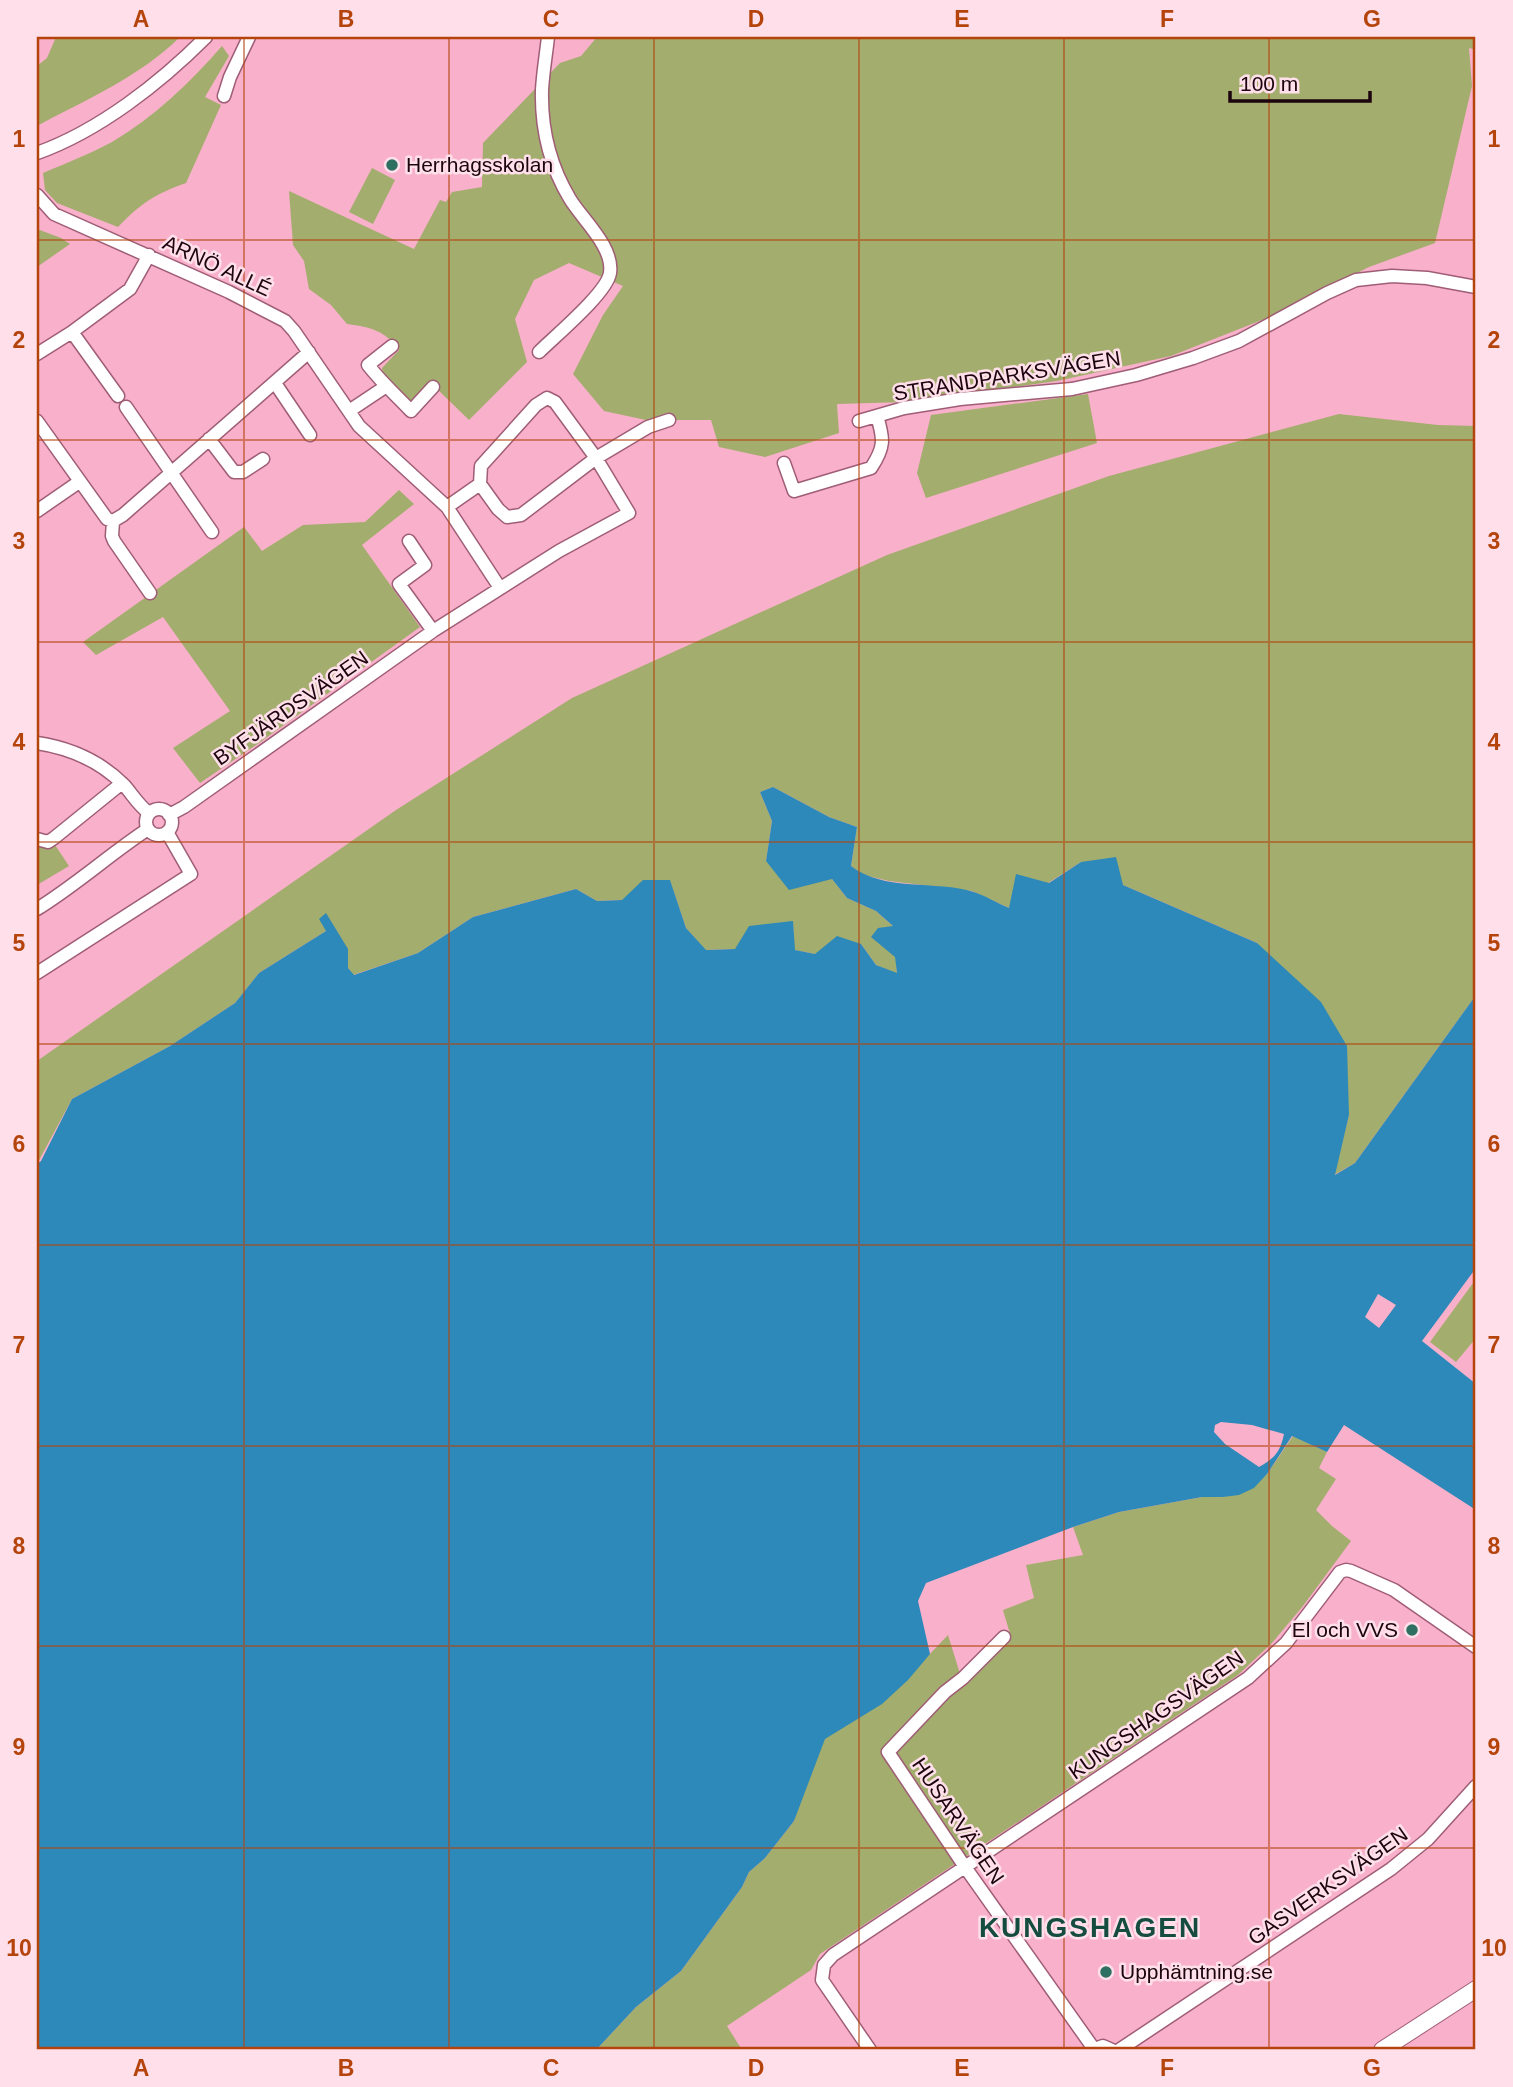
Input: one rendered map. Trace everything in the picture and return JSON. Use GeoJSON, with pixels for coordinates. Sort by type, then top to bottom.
{"type":"FeatureCollection","features":[{"type":"Feature","properties":{"kind":"main road"},"geometry":{"type":"LineString","coordinates":[[1382,2050],[1476,1989]]}},
{"type":"Feature","properties":{"kind":"street"},"geometry":{"type":"LineString","coordinates":[[37,145],[71,130],[105,110],[149,78],[195,37]]}},
{"type":"Feature","properties":{"kind":"street"},"geometry":{"type":"LineString","coordinates":[[37,153],[67,140],[127,103],[183,60],[206,37]]}},
{"type":"Feature","properties":{"kind":"street"},"geometry":{"type":"LineString","coordinates":[[224,96],[249,37]]}},
{"type":"Feature","properties":{"kind":"street"},"geometry":{"type":"LineString","coordinates":[[538,352],[602,290],[610,273],[609,257],[598,236],[570,199],[556,172],[548,146],[543,122],[542,90],[548,37]]}},
{"type":"Feature","properties":{"kind":"street","name":"ARNÖ ALLÉ"},"geometry":{"type":"LineString","coordinates":[[37,195],[54,214],[229,292],[285,321],[359,426],[447,507],[500,588]]}},
{"type":"Feature","properties":{"kind":"street"},"geometry":{"type":"LineString","coordinates":[[37,354],[130,289],[149,255]]}},
{"type":"Feature","properties":{"kind":"street","name":"STRANDPARKSVÄGEN"},"geometry":{"type":"LineString","coordinates":[[859,421],[904,408],[960,398],[1072,389],[1136,375],[1238,341],[1356,281],[1392,276],[1427,278],[1476,287]]}},
{"type":"Feature","properties":{"kind":"street"},"geometry":{"type":"LineString","coordinates":[[72,332],[212,532]]}},
{"type":"Feature","properties":{"kind":"street"},"geometry":{"type":"LineString","coordinates":[[392,346],[368,365],[385,387],[393,391],[411,411],[433,387]]}},
{"type":"Feature","properties":{"kind":"street"},"geometry":{"type":"LineString","coordinates":[[37,421],[107,519],[113,521],[309,352]]}},
{"type":"Feature","properties":{"kind":"street"},"geometry":{"type":"LineString","coordinates":[[275,383],[310,435]]}},
{"type":"Feature","properties":{"kind":"street"},"geometry":{"type":"LineString","coordinates":[[349,411],[385,387]]}},
{"type":"Feature","properties":{"kind":"street"},"geometry":{"type":"LineString","coordinates":[[596,458],[555,402],[547,398],[536,405],[481,466],[480,484],[498,509],[507,517],[514,517],[531,509],[596,458],[648,427],[669,420]]}},
{"type":"Feature","properties":{"kind":"street"},"geometry":{"type":"LineString","coordinates":[[784,463],[794,491],[871,468],[880,454],[884,438],[877,416]]}},
{"type":"Feature","properties":{"kind":"street"},"geometry":{"type":"LineString","coordinates":[[209,439],[234,472],[243,472],[263,459]]}},
{"type":"Feature","properties":{"kind":"street","name":"BYFJÄRDSVÄGEN"},"geometry":{"type":"LineString","coordinates":[[169,815],[433,631],[559,551],[629,513],[596,458]]}},
{"type":"Feature","properties":{"kind":"street"},"geometry":{"type":"LineString","coordinates":[[37,511],[79,482]]}},
{"type":"Feature","properties":{"kind":"street"},"geometry":{"type":"LineString","coordinates":[[447,507],[480,484]]}},
{"type":"Feature","properties":{"kind":"street"},"geometry":{"type":"LineString","coordinates":[[113,521],[114,541],[150,593]]}},
{"type":"Feature","properties":{"kind":"street"},"geometry":{"type":"LineString","coordinates":[[409,541],[425,565],[399,584],[433,631]]}},
{"type":"Feature","properties":{"kind":"street"},"geometry":{"type":"LineString","coordinates":[[37,743],[78,753],[107,770],[149,813]]}},
{"type":"Feature","properties":{"kind":"street"},"geometry":{"type":"LineString","coordinates":[[37,839],[48,842],[122,783]]}},
{"type":"Feature","properties":{"kind":"street"},"geometry":{"type":"LineString","coordinates":[[159,809],[169,815],[172,825],[167,832],[156,835],[148,829],[146,822],[149,813],[159,809]]}},
{"type":"Feature","properties":{"kind":"street"},"geometry":{"type":"LineString","coordinates":[[37,909],[65,892],[76,881],[148,829]]}},
{"type":"Feature","properties":{"kind":"street"},"geometry":{"type":"LineString","coordinates":[[37,974],[191,874],[167,832]]}},
{"type":"Feature","properties":{"kind":"street"},"geometry":{"type":"LineString","coordinates":[[37,902],[61,886],[76,881]]}},
{"type":"Feature","properties":{"kind":"street","name":"KUNGSHAGSVÄGEN"},"geometry":{"type":"LineString","coordinates":[[870,2050],[822,1980],[824,1965],[833,1955],[1248,1678],[1286,1643],[1340,1572],[1346,1570],[1394,1590],[1476,1647]]}},
{"type":"Feature","properties":{"kind":"street","name":"HUSARVÄGEN"},"geometry":{"type":"LineString","coordinates":[[1004,1637],[963,1678],[944,1692],[888,1752],[1093,2050]]}},
{"type":"Feature","properties":{"kind":"street","name":"GASVERKSVÄGEN"},"geometry":{"type":"LineString","coordinates":[[1119,2050],[1391,1869],[1428,1839],[1476,1786]]}},
{"type":"Feature","properties":{"kind":"street"},"geometry":{"type":"LineString","coordinates":[[1093,2050],[1103,2046],[1112,2050]]}},
{"type":"Feature","properties":{"kind":"green space"},"geometry":{"type":"Polygon","coordinates":[[[56,37],[180,37],[129,76],[37,126],[37,66],[47,58],[56,37]]]}},
{"type":"Feature","properties":{"kind":"green space"},"geometry":{"type":"Polygon","coordinates":[[[597,37],[1476,37],[1476,50],[1469,48],[1472,86],[1435,243],[1369,267],[1267,318],[1171,356],[1057,381],[904,402],[837,404],[839,433],[765,457],[719,447],[711,420],[646,420],[604,411],[573,374],[603,315],[623,286],[569,263],[534,280],[515,319],[527,362],[469,420],[434,386],[417,403],[407,403],[383,379],[382,368],[399,350],[394,343],[376,331],[347,324],[331,305],[309,289],[304,261],[293,245],[289,191],[414,249],[440,200],[446,202],[452,192],[482,187],[483,143],[560,63],[581,56],[597,37]]]}},
{"type":"Feature","properties":{"kind":"green space"},"geometry":{"type":"Polygon","coordinates":[[[222,46],[229,56],[205,97],[221,105],[186,183],[149,200],[118,227],[57,203],[45,190],[43,173],[104,146],[142,122],[184,86],[222,46]]]}},
{"type":"Feature","properties":{"kind":"green space"},"geometry":{"type":"Polygon","coordinates":[[[372,168],[395,180],[373,224],[349,212],[372,168]]]}},
{"type":"Feature","properties":{"kind":"green space"},"geometry":{"type":"Polygon","coordinates":[[[37,229],[70,244],[37,267],[37,229]]]}},
{"type":"Feature","properties":{"kind":"green space"},"geometry":{"type":"Polygon","coordinates":[[[1088,394],[1097,443],[926,498],[917,473],[931,415],[1088,394]]]}},
{"type":"Feature","properties":{"kind":"green space"},"geometry":{"type":"Polygon","coordinates":[[[1339,414],[1438,425],[1476,426],[1476,995],[1355,1163],[1334,1175],[1349,1115],[1257,943],[1123,885],[1081,862],[1009,908],[972,891],[889,881],[863,875],[851,866],[857,827],[829,817],[773,787],[760,792],[772,821],[766,861],[832,879],[847,898],[876,911],[894,927],[897,974],[876,965],[861,944],[815,954],[794,950],[793,922],[735,949],[705,950],[686,928],[670,881],[622,900],[597,901],[576,889],[473,917],[418,953],[353,975],[348,968],[348,949],[326,931],[259,973],[235,1003],[170,1046],[72,1099],[37,1164],[37,1061],[396,810],[572,698],[887,555],[1109,476],[1339,414]]]}},
{"type":"Feature","properties":{"kind":"green space"},"geometry":{"type":"Polygon","coordinates":[[[399,490],[414,504],[362,545],[420,627],[200,783],[173,748],[230,711],[163,617],[96,655],[83,642],[244,527],[262,551],[303,525],[365,522],[399,490]]]}},
{"type":"Feature","properties":{"kind":"green space"},"geometry":{"type":"Polygon","coordinates":[[[37,845],[55,845],[69,866],[37,885],[37,845]]]}},
{"type":"Feature","properties":{"kind":"green space"},"geometry":{"type":"Polygon","coordinates":[[[1476,1279],[1476,1338],[1456,1362],[1430,1342],[1476,1279]]]}},
{"type":"Feature","properties":{"kind":"green space"},"geometry":{"type":"Polygon","coordinates":[[[1293,1436],[1327,1452],[1319,1468],[1336,1479],[1316,1510],[1351,1541],[1272,1643],[1238,1675],[820,1954],[811,1970],[727,2026],[742,2050],[596,2050],[636,2007],[681,1971],[742,1887],[749,1872],[765,1858],[794,1821],[819,1736],[928,1656],[948,1635],[961,1677],[1010,1634],[1003,1610],[1034,1598],[1026,1565],[1083,1555],[1073,1527],[1119,1512],[1202,1497],[1223,1497],[1254,1487],[1267,1474],[1293,1436]]]}},
{"type":"Feature","properties":{"kind":"water"},"geometry":{"type":"Polygon","coordinates":[[[773,787],[829,817],[857,827],[851,866],[879,879],[959,889],[1009,908],[1016,874],[1049,883],[1081,862],[1116,857],[1123,885],[1257,943],[1321,1002],[1347,1046],[1349,1115],[1335,1175],[1355,1163],[1476,995],[1476,1268],[1422,1341],[1476,1384],[1476,1510],[1344,1425],[1327,1452],[1292,1436],[1267,1474],[1254,1488],[1239,1495],[1202,1497],[1119,1512],[926,1583],[918,1601],[930,1654],[908,1680],[882,1704],[825,1739],[794,1821],[765,1858],[749,1872],[742,1887],[681,1971],[636,2007],[596,2050],[37,2050],[37,1164],[72,1099],[170,1046],[235,1003],[259,973],[326,931],[319,919],[326,913],[348,949],[348,968],[354,975],[418,953],[473,917],[576,889],[597,901],[622,900],[643,880],[670,880],[686,928],[706,950],[735,949],[749,926],[793,921],[795,950],[815,954],[837,936],[861,944],[876,965],[897,973],[895,957],[871,937],[878,928],[893,926],[876,911],[847,898],[832,879],[789,890],[766,861],[772,821],[760,792],[773,787]],[[1378,1294],[1365,1317],[1379,1328],[1396,1305],[1378,1294]],[[1221,1422],[1215,1425],[1214,1432],[1225,1444],[1259,1467],[1276,1454],[1281,1445],[1284,1434],[1252,1425],[1221,1422]]]}},
{"type":"Feature","properties":{"kind":"place","name":"Herrhagsskolan"},"geometry":{"type":"Point","coordinates":[392,165]}},
{"type":"Feature","properties":{"kind":"place","name":"El och VVS"},"geometry":{"type":"Point","coordinates":[1412,1630]}},
{"type":"Feature","properties":{"kind":"place","name":"Upphämtning.se"},"geometry":{"type":"Point","coordinates":[1106,1972]}},
{"type":"Feature","properties":{"kind":"district","name":"KUNGSHAGEN"},"geometry":{"type":"Point","coordinates":[1090,1927]}}]}
